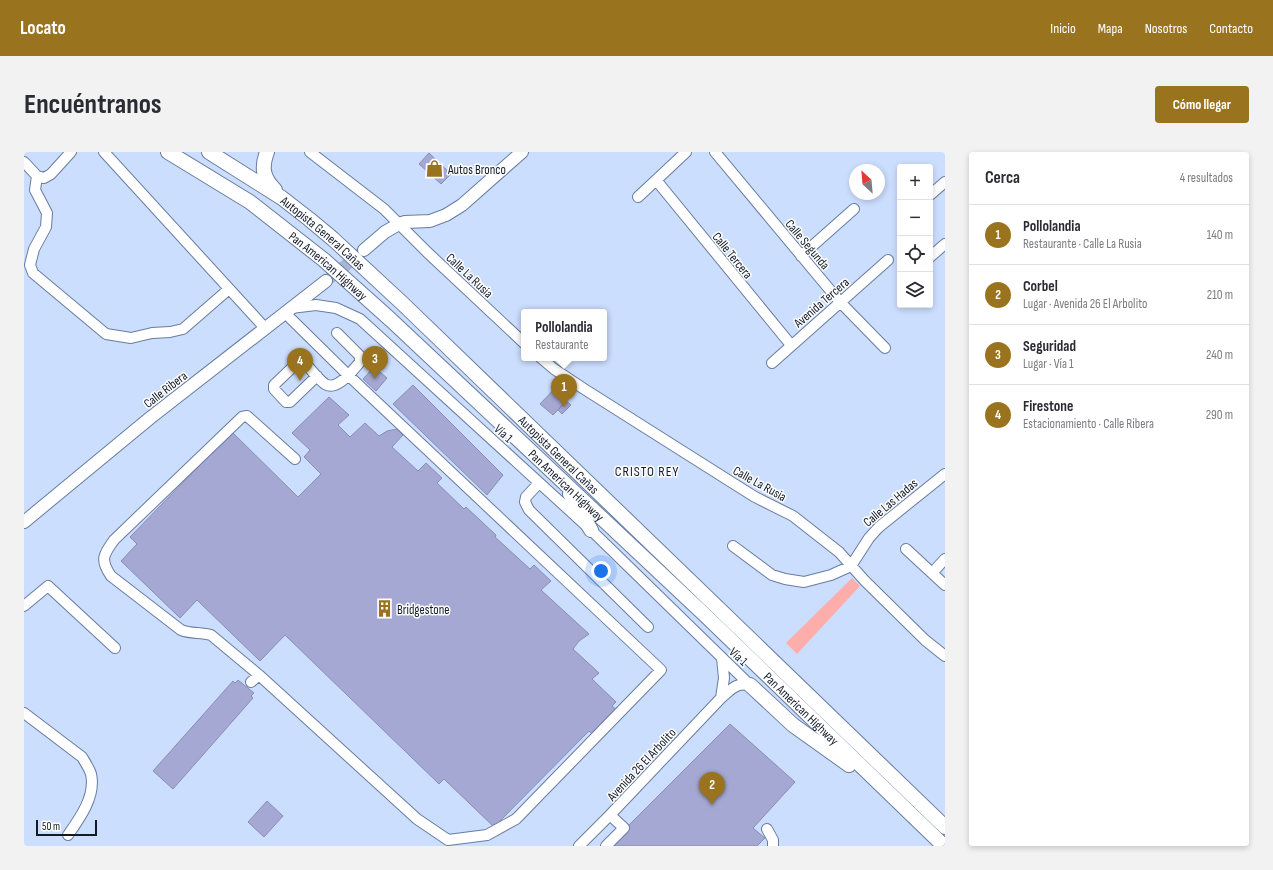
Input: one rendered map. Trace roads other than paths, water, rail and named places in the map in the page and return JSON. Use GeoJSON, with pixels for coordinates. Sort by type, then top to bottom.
{"type":"FeatureCollection","features":[{"type":"Feature","properties":{"kind":"highway","name":"Pan American Highway"},"geometry":{"type":"LineString","coordinates":[[168,152],[250,202],[324,260],[397,326],[706,616],[944,846]]}},
{"type":"Feature","properties":{"kind":"highway","name":"Autopista General Cañas"},"geometry":{"type":"LineString","coordinates":[[210,152],[282,198],[333,239],[402,303],[945,827]]}},
{"type":"Feature","properties":{"kind":"highway"},"geometry":{"type":"LineString","coordinates":[[267,152],[263,169],[265,178],[282,198]]}},
{"type":"Feature","properties":{"kind":"highway"},"geometry":{"type":"LineString","coordinates":[[563,481],[590,530]]}},
{"type":"Feature","properties":{"kind":"highway"},"geometry":{"type":"LineString","coordinates":[[750,684],[793,725],[895,800]]}},
{"type":"Feature","properties":{"kind":"main road"},"geometry":{"type":"LineString","coordinates":[[364,250],[386,232],[399,224],[405,222],[430,221],[446,215],[462,205],[522,152]]}},
{"type":"Feature","properties":{"kind":"main road","name":"Calle Ribera"},"geometry":{"type":"LineString","coordinates":[[24,522],[150,418],[326,281]]}},
{"type":"Feature","properties":{"kind":"street"},"geometry":{"type":"LineString","coordinates":[[24,162],[37,176],[44,178],[51,174],[70,152]]}},
{"type":"Feature","properties":{"kind":"street"},"geometry":{"type":"LineString","coordinates":[[104,152],[265,328]]}},
{"type":"Feature","properties":{"kind":"street","name":"Calle La Rusia"},"geometry":{"type":"LineString","coordinates":[[310,152],[384,209],[427,252],[521,340]]}},
{"type":"Feature","properties":{"kind":"street"},"geometry":{"type":"LineString","coordinates":[[638,197],[686,152]]}},
{"type":"Feature","properties":{"kind":"street","name":"Calle Segunda"},"geometry":{"type":"LineString","coordinates":[[715,152],[840,302],[885,348]]}},
{"type":"Feature","properties":{"kind":"street"},"geometry":{"type":"LineString","coordinates":[[37,176],[35,190],[47,213],[46,227],[34,249],[30,265],[33,273],[106,334],[131,338],[152,333],[170,332],[183,329],[229,289]]}},
{"type":"Feature","properties":{"kind":"street","name":"Calle Tercera"},"geometry":{"type":"LineString","coordinates":[[656,180],[791,346]]}},
{"type":"Feature","properties":{"kind":"street"},"geometry":{"type":"LineString","coordinates":[[933,192],[945,182]]}},
{"type":"Feature","properties":{"kind":"street"},"geometry":{"type":"LineString","coordinates":[[801,256],[854,209]]}},
{"type":"Feature","properties":{"kind":"street"},"geometry":{"type":"LineString","coordinates":[[933,254],[945,244]]}},
{"type":"Feature","properties":{"kind":"street","name":"Avenida Tercera"},"geometry":{"type":"LineString","coordinates":[[772,363],[888,260]]}},
{"type":"Feature","properties":{"kind":"street","name":"Vía 1"},"geometry":{"type":"LineString","coordinates":[[288,310],[316,305],[336,308],[360,319],[590,530],[750,684]]}},
{"type":"Feature","properties":{"kind":"street"},"geometry":{"type":"LineString","coordinates":[[288,310],[348,375],[661,670],[516,819],[487,835],[448,840],[417,819],[259,675],[211,635],[205,633],[184,632],[111,576],[105,568],[103,560],[106,551],[114,540],[242,417],[247,416],[295,459]]}},
{"type":"Feature","properties":{"kind":"street"},"geometry":{"type":"LineString","coordinates":[[317,376],[326,385],[331,386],[338,384],[360,362],[360,356],[337,333]]}},
{"type":"Feature","properties":{"kind":"street","name":"Calle La Rusia"},"geometry":{"type":"LineString","coordinates":[[545,361],[581,387],[715,472],[755,497],[792,516],[839,552],[865,581],[925,640],[945,656]]}},
{"type":"Feature","properties":{"kind":"street","name":"Calle Las Hadas"},"geometry":{"type":"LineString","coordinates":[[851,566],[869,538],[879,527],[945,474]]}},
{"type":"Feature","properties":{"kind":"street"},"geometry":{"type":"LineString","coordinates":[[539,483],[526,497],[524,502],[528,510],[648,627]]}},
{"type":"Feature","properties":{"kind":"street"},"geometry":{"type":"LineString","coordinates":[[733,546],[772,575],[796,581],[804,582],[823,577],[851,566]]}},
{"type":"Feature","properties":{"kind":"street"},"geometry":{"type":"LineString","coordinates":[[906,549],[945,585]]}},
{"type":"Feature","properties":{"kind":"street"},"geometry":{"type":"LineString","coordinates":[[932,573],[945,559]]}},
{"type":"Feature","properties":{"kind":"street"},"geometry":{"type":"LineString","coordinates":[[24,606],[48,586],[115,648]]}},
{"type":"Feature","properties":{"kind":"street"},"geometry":{"type":"LineString","coordinates":[[720,698],[724,678],[722,658]]}},
{"type":"Feature","properties":{"kind":"street"},"geometry":{"type":"LineString","coordinates":[[251,682],[259,675]]}},
{"type":"Feature","properties":{"kind":"street","name":"Avenida 26 El Arbolito"},"geometry":{"type":"LineString","coordinates":[[579,846],[720,698],[734,687],[742,683],[750,684]]}},
{"type":"Feature","properties":{"kind":"street"},"geometry":{"type":"LineString","coordinates":[[24,713],[82,757],[91,773],[92,783],[83,813],[68,835]]}},
{"type":"Feature","properties":{"kind":"street"},"geometry":{"type":"LineString","coordinates":[[606,846],[624,828],[610,815]]}},
{"type":"Feature","properties":{"kind":"street"},"geometry":{"type":"LineString","coordinates":[[767,829],[773,840],[773,846]]}},
{"type":"Feature","properties":{"kind":"tunnel"},"geometry":{"type":"LineString","coordinates":[[326,281],[361,253]]}},
{"type":"Feature","properties":{"kind":"place","name":"Autos Bronco"},"geometry":{"type":"Point","coordinates":[435,169]}},
{"type":"Feature","properties":{"kind":"place","name":"Seguridad"},"geometry":{"type":"Point","coordinates":[375,379]}},
{"type":"Feature","properties":{"kind":"place","name":"Firestone"},"geometry":{"type":"Point","coordinates":[300,381]}},
{"type":"Feature","properties":{"kind":"place","name":"Pollolandia"},"geometry":{"type":"Point","coordinates":[564,407]}},
{"type":"Feature","properties":{"kind":"place","name":"Bridgestone"},"geometry":{"type":"Point","coordinates":[384,609]}},
{"type":"Feature","properties":{"kind":"place","name":"Corbel"},"geometry":{"type":"Point","coordinates":[712,805]}},
{"type":"Feature","properties":{"kind":"district","name":"CRISTO REY"},"geometry":{"type":"Point","coordinates":[647,471]}}]}
